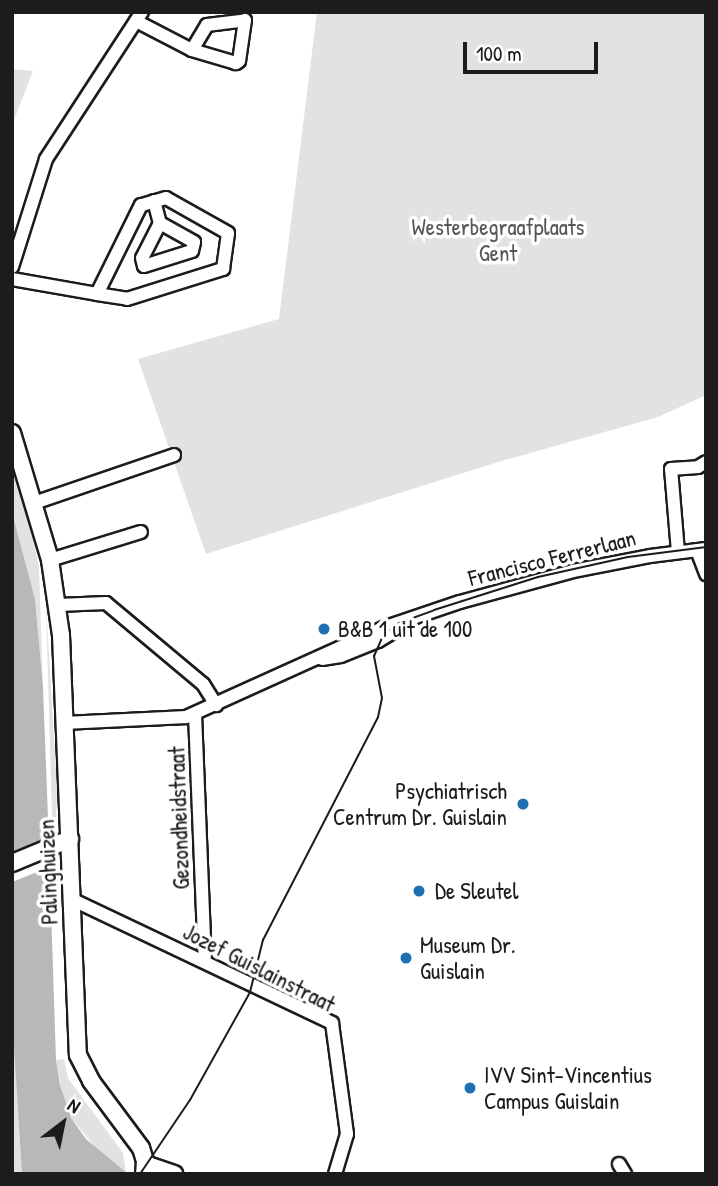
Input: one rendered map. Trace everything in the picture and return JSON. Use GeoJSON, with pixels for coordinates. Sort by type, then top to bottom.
{"type":"FeatureCollection","features":[{"type":"Feature","properties":{"kind":"main road","name":"Palinghuizen"},"geometry":{"type":"LineString","coordinates":[[12,433],[50,560],[58,605],[65,723],[64,846],[71,899],[80,1064],[139,1145],[144,1169]]}},
{"type":"Feature","properties":{"kind":"main road"},"geometry":{"type":"LineString","coordinates":[[12,863],[64,846]]}},
{"type":"Feature","properties":{"kind":"main road"},"geometry":{"type":"LineString","coordinates":[[12,871],[64,846]]}},
{"type":"Feature","properties":{"kind":"main road"},"geometry":{"type":"LineString","coordinates":[[144,1169],[174,1174]]}},
{"type":"Feature","properties":{"kind":"street"},"geometry":{"type":"LineString","coordinates":[[12,267],[46,159],[139,17],[192,50],[236,64],[239,61],[245,20],[207,25],[192,50]]}},
{"type":"Feature","properties":{"kind":"street"},"geometry":{"type":"LineString","coordinates":[[12,279],[97,294],[127,299],[223,270],[228,233],[166,198],[141,205],[97,294]]}},
{"type":"Feature","properties":{"kind":"street"},"geometry":{"type":"LineString","coordinates":[[154,201],[160,223]]}},
{"type":"Feature","properties":{"kind":"street"},"geometry":{"type":"LineString","coordinates":[[34,503],[174,454]]}},
{"type":"Feature","properties":{"kind":"street"},"geometry":{"type":"LineString","coordinates":[[678,552],[671,469],[698,467],[706,462]]}},
{"type":"Feature","properties":{"kind":"street"},"geometry":{"type":"LineString","coordinates":[[50,560],[141,533]]}},
{"type":"Feature","properties":{"kind":"street"},"geometry":{"type":"LineString","coordinates":[[701,550],[706,574]]}},
{"type":"Feature","properties":{"kind":"street","name":"Francisco Ferrerlaan"},"geometry":{"type":"LineString","coordinates":[[65,723],[176,719],[195,714],[383,628],[538,579],[701,550]]}},
{"type":"Feature","properties":{"kind":"street"},"geometry":{"type":"LineString","coordinates":[[58,605],[106,603],[203,684],[216,705]]}},
{"type":"Feature","properties":{"kind":"street","name":"Gezondheidstraat"},"geometry":{"type":"LineString","coordinates":[[195,714],[205,962]]}},
{"type":"Feature","properties":{"kind":"street","name":"Jozef Guislainstraat"},"geometry":{"type":"LineString","coordinates":[[71,899],[332,1023],[347,1134],[335,1174]]}},
{"type":"Feature","properties":{"kind":"green space","name":"Westerbegraafplaats Gent"},"geometry":{"type":"Polygon","coordinates":[[[317,12],[706,12],[706,395],[658,417],[498,462],[206,554],[138,359],[279,319],[317,12]]]}},
{"type":"Feature","properties":{"kind":"green space"},"geometry":{"type":"Polygon","coordinates":[[[12,69],[33,71],[12,125],[12,69]]]}},
{"type":"Feature","properties":{"kind":"green space"},"geometry":{"type":"Polygon","coordinates":[[[12,466],[39,567],[43,687],[35,599],[12,512],[12,466]]]}},
{"type":"Feature","properties":{"kind":"green space"},"geometry":{"type":"Polygon","coordinates":[[[46,607],[57,785],[56,825],[52,817],[46,607]]]}},
{"type":"Feature","properties":{"kind":"green space"},"geometry":{"type":"Polygon","coordinates":[[[12,1015],[20,1117],[22,1174],[12,1174],[12,1015]]]}},
{"type":"Feature","properties":{"kind":"green space"},"geometry":{"type":"Polygon","coordinates":[[[64,1059],[68,1078],[123,1153],[126,1173],[100,1153],[71,1118],[64,1103],[56,1060],[64,1059]]]}},
{"type":"Feature","properties":{"kind":"shaded area"},"geometry":{"type":"Polygon","coordinates":[[[12,512],[35,599],[43,687],[48,818],[54,831],[54,867],[50,877],[56,1060],[60,1085],[71,1118],[86,1139],[128,1174],[22,1174],[12,1015],[12,512]]]}},
{"type":"Feature","properties":{"kind":"pier"},"geometry":{"type":"Polygon","coordinates":[[[56,829],[56,870],[47,868],[12,882],[12,855],[47,839],[56,829]]]}},
{"type":"Feature","properties":{"kind":"tram line"},"geometry":{"type":"LineString","coordinates":[[140,1174],[190,1100],[250,992],[263,940],[378,717],[382,698],[374,656],[384,634],[399,623],[434,610],[538,577],[628,557],[706,547]]}},
{"type":"Feature","properties":{"kind":"place","name":"B&B 1 uit de 100"},"geometry":{"type":"Point","coordinates":[324,629]}},
{"type":"Feature","properties":{"kind":"place","name":"Psychiatrisch Centrum Dr. Guislain"},"geometry":{"type":"Point","coordinates":[523,804]}},
{"type":"Feature","properties":{"kind":"place","name":"De Sleutel"},"geometry":{"type":"Point","coordinates":[419,891]}},
{"type":"Feature","properties":{"kind":"place","name":"Museum Dr. Guislain"},"geometry":{"type":"Point","coordinates":[406,958]}},
{"type":"Feature","properties":{"kind":"place","name":"IVV Sint-Vincentius Campus Guislain"},"geometry":{"type":"Point","coordinates":[470,1088]}}]}
